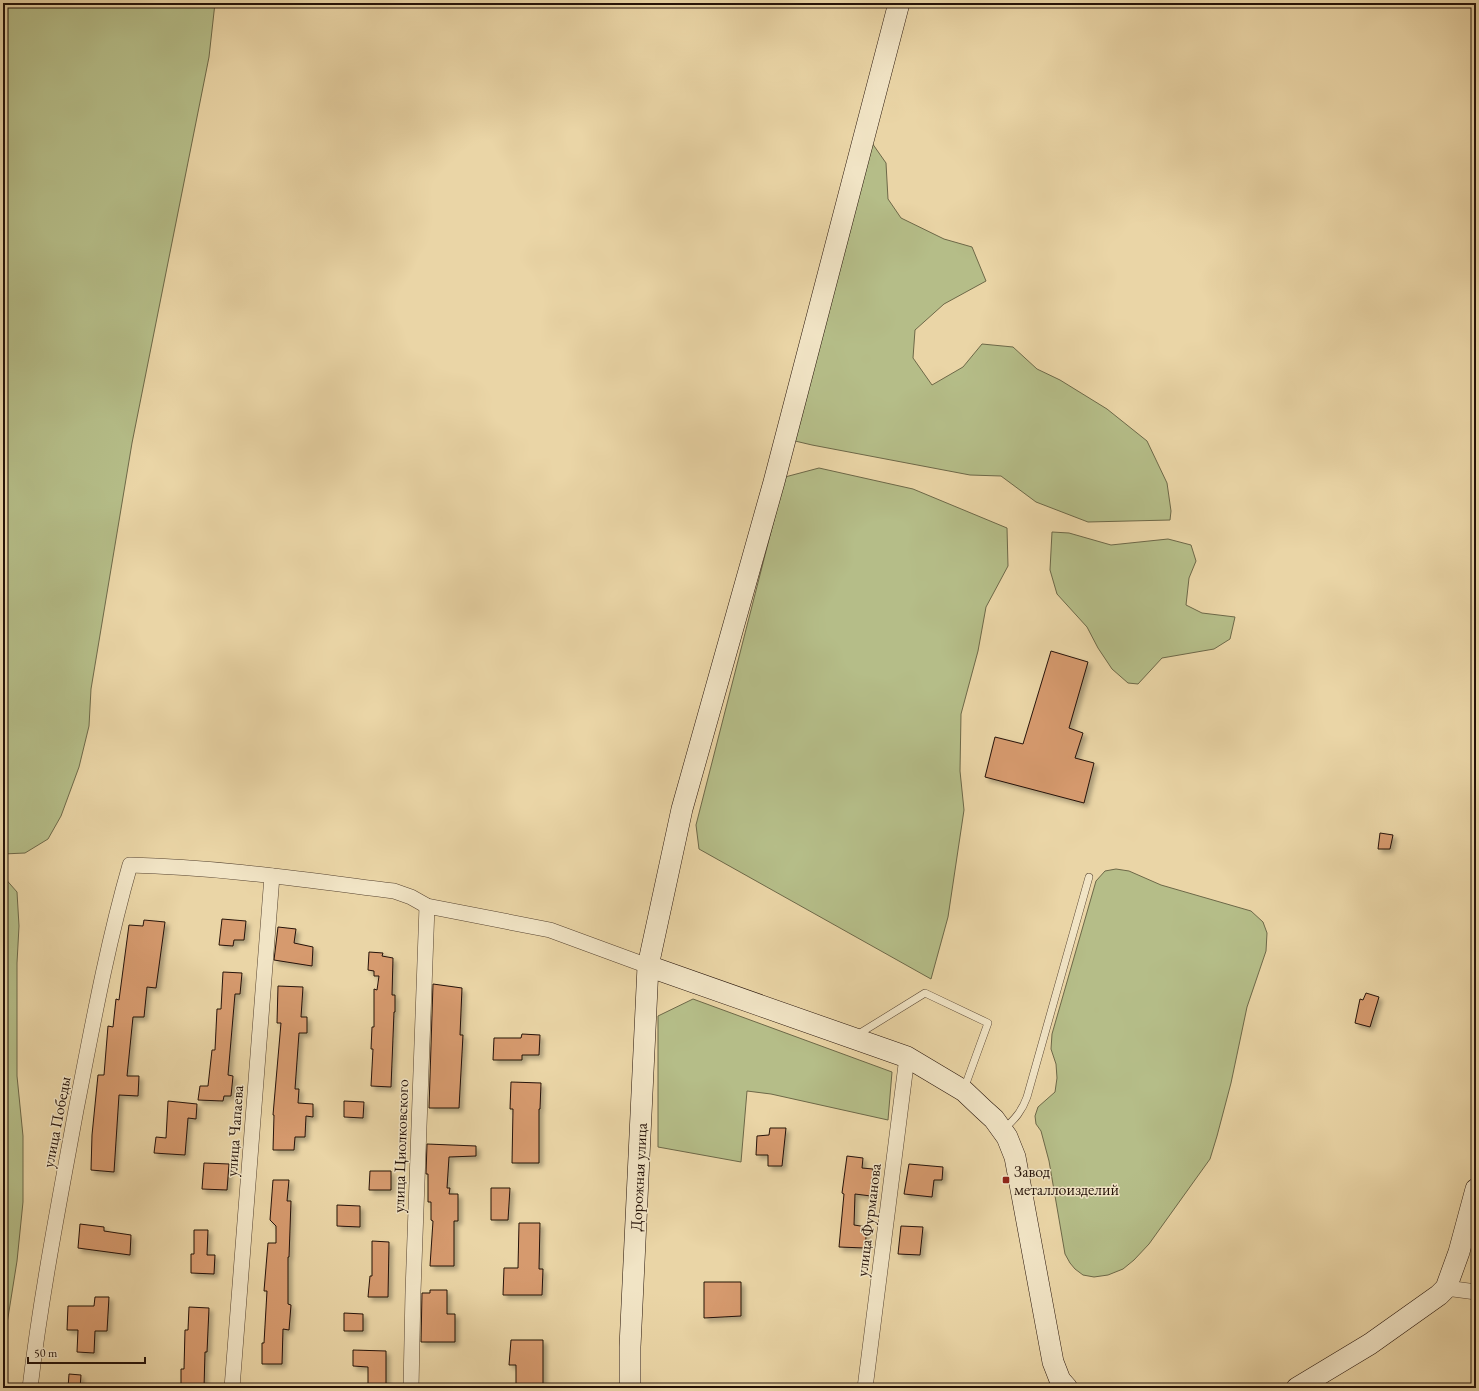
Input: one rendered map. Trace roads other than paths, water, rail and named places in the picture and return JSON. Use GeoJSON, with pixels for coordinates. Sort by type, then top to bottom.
{"type":"FeatureCollection","features":[{"type":"Feature","properties":{"kind":"main road","name":"Дорожная улица"},"geometry":{"type":"LineString","coordinates":[[630,1388],[630,1346],[648,966],[682,809],[774,482],[899,3]]}},
{"type":"Feature","properties":{"kind":"main road"},"geometry":{"type":"LineString","coordinates":[[648,966],[907,1057],[964,1091],[989,1114],[1007,1137],[1015,1157],[1053,1362],[1060,1380],[1067,1388]]}},
{"type":"Feature","properties":{"kind":"main road"},"geometry":{"type":"LineString","coordinates":[[1297,1388],[1370,1344],[1439,1295],[1446,1288],[1459,1252],[1476,1189]]}},
{"type":"Feature","properties":{"kind":"street","name":"улица Победы"},"geometry":{"type":"LineString","coordinates":[[30,1388],[35,1345],[49,1259],[96,1008],[130,865],[192,867],[272,876]]}},
{"type":"Feature","properties":{"kind":"street"},"geometry":{"type":"LineString","coordinates":[[272,876],[394,891],[411,897],[427,906],[550,930],[648,966]]}},
{"type":"Feature","properties":{"kind":"street","name":"улица Чапаева"},"geometry":{"type":"LineString","coordinates":[[232,1388],[272,876]]}},
{"type":"Feature","properties":{"kind":"street","name":"улица Циолковского"},"geometry":{"type":"LineString","coordinates":[[411,1388],[427,906]]}},
{"type":"Feature","properties":{"kind":"street","name":"улица Фурманова"},"geometry":{"type":"LineString","coordinates":[[865,1388],[907,1057]]}},
{"type":"Feature","properties":{"kind":"street"},"geometry":{"type":"LineString","coordinates":[[1446,1288],[1476,1292]]}},
{"type":"Feature","properties":{"kind":"lane"},"geometry":{"type":"LineString","coordinates":[[1002,1130],[1014,1120],[1028,1097],[1090,877]]}},
{"type":"Feature","properties":{"kind":"lane"},"geometry":{"type":"LineString","coordinates":[[853,1038],[925,993],[988,1023],[964,1091]]}},
{"type":"Feature","properties":{"kind":"place","name":"Завод металлоизделий"},"geometry":{"type":"Point","coordinates":[1006,1180]}}]}
